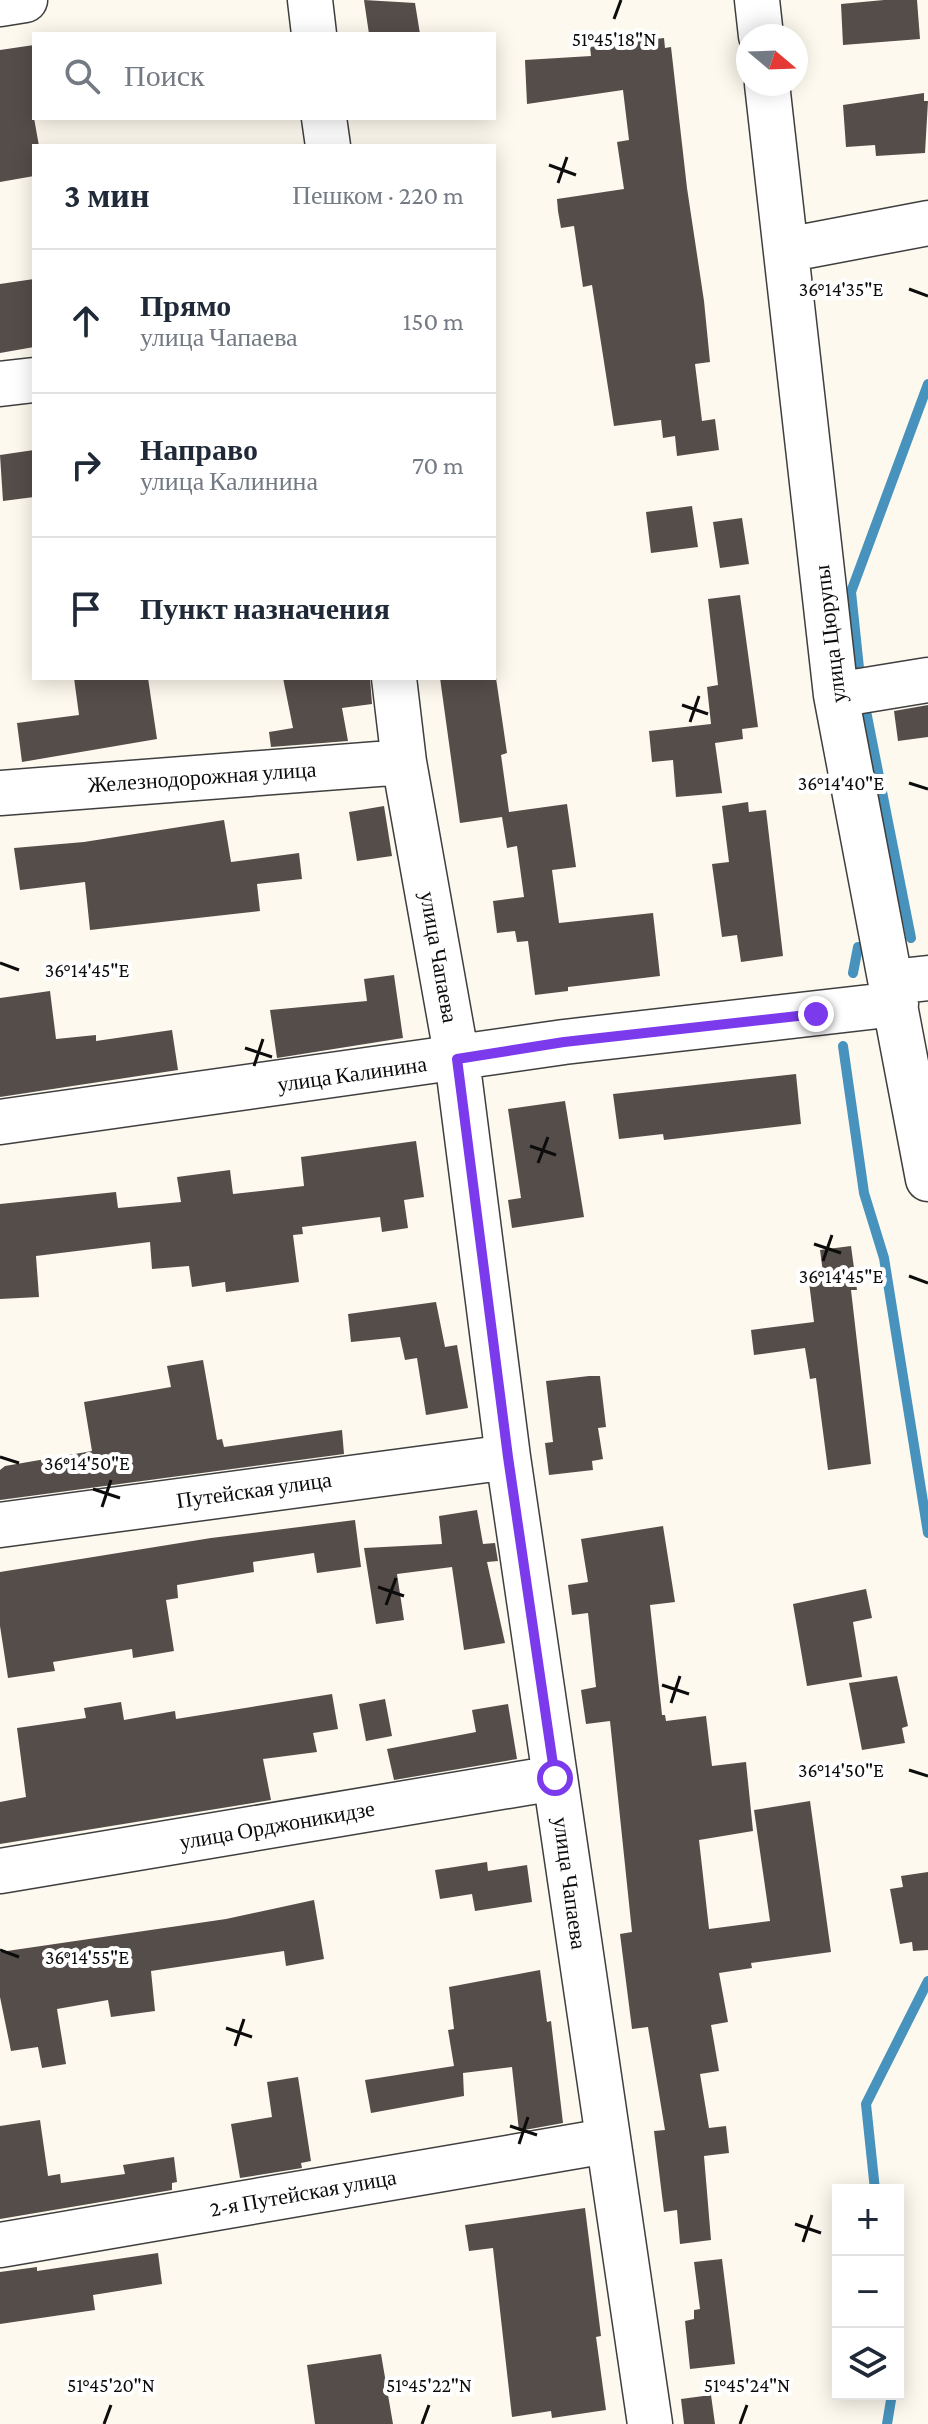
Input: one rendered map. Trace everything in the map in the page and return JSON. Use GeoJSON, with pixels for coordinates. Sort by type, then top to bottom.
{"type":"FeatureCollection","features":[{"type":"Feature","properties":{"kind":"street"},"geometry":{"type":"LineString","coordinates":[[0,4],[25,0]]}},
{"type":"Feature","properties":{"kind":"street"},"geometry":{"type":"LineString","coordinates":[[310,0],[314,32]]}},
{"type":"Feature","properties":{"kind":"street"},"geometry":{"type":"LineString","coordinates":[[757,0],[760,24]]}},
{"type":"Feature","properties":{"kind":"street","name":"улица Цюрупы"},"geometry":{"type":"LineString","coordinates":[[768,96],[836,695],[905,988],[928,1179]]}},
{"type":"Feature","properties":{"kind":"street"},"geometry":{"type":"LineString","coordinates":[[324,120],[328,144]]}},
{"type":"Feature","properties":{"kind":"street"},"geometry":{"type":"LineString","coordinates":[[786,250],[928,223]]}},
{"type":"Feature","properties":{"kind":"street"},"geometry":{"type":"LineString","coordinates":[[0,384],[32,380]]}},
{"type":"Feature","properties":{"kind":"street","name":"улица Чапаева"},"geometry":{"type":"LineString","coordinates":[[394,680],[404,762],[457,1059],[508,1457],[606,2141],[650,2424]]}},
{"type":"Feature","properties":{"kind":"street"},"geometry":{"type":"LineString","coordinates":[[836,695],[928,680]]}},
{"type":"Feature","properties":{"kind":"street","name":"Железнодорожная улица"},"geometry":{"type":"LineString","coordinates":[[0,793],[404,762]]}},
{"type":"Feature","properties":{"kind":"street","name":"улица Калинина"},"geometry":{"type":"LineString","coordinates":[[0,1122],[457,1059],[905,988]]}},
{"type":"Feature","properties":{"kind":"street","name":"Путейская улица"},"geometry":{"type":"LineString","coordinates":[[0,1525],[508,1457]]}},
{"type":"Feature","properties":{"kind":"street","name":"улица Орджоникидзе"},"geometry":{"type":"LineString","coordinates":[[0,1871],[555,1778]]}},
{"type":"Feature","properties":{"kind":"street","name":"2-я Путейская улица"},"geometry":{"type":"LineString","coordinates":[[0,2245],[606,2141]]}},
{"type":"Feature","properties":{"kind":"building"},"geometry":{"type":"Polygon","coordinates":[[[364,0],[415,3],[420,32],[369,32],[364,0]]]}},
{"type":"Feature","properties":{"kind":"building"},"geometry":{"type":"Polygon","coordinates":[[[917,0],[920,39],[843,45],[841,4],[917,0]]]}},
{"type":"Feature","properties":{"kind":"building"},"geometry":{"type":"Polygon","coordinates":[[[664,38],[665,48],[671,47],[704,301],[710,362],[695,364],[702,421],[715,419],[719,450],[677,456],[675,436],[663,438],[661,420],[614,426],[592,285],[583,287],[574,226],[561,228],[558,211],[557,199],[624,189],[617,142],[629,140],[623,90],[527,104],[525,60],[591,56],[590,47],[664,38]]]}},
{"type":"Feature","properties":{"kind":"building"},"geometry":{"type":"Polygon","coordinates":[[[32,45],[32,120],[39,144],[32,144],[32,176],[0,182],[0,50],[32,45]]]}},
{"type":"Feature","properties":{"kind":"building"},"geometry":{"type":"Polygon","coordinates":[[[924,93],[924,101],[928,101],[925,153],[876,156],[875,145],[846,147],[843,105],[924,93]]]}},
{"type":"Feature","properties":{"kind":"building"},"geometry":{"type":"Polygon","coordinates":[[[32,279],[32,347],[0,353],[0,284],[32,279]]]}},
{"type":"Feature","properties":{"kind":"building"},"geometry":{"type":"Polygon","coordinates":[[[32,450],[32,497],[3,501],[0,455],[32,450]]]}},
{"type":"Feature","properties":{"kind":"building"},"geometry":{"type":"Polygon","coordinates":[[[692,506],[698,547],[651,553],[646,512],[692,506]]]}},
{"type":"Feature","properties":{"kind":"building"},"geometry":{"type":"Polygon","coordinates":[[[742,518],[749,564],[720,568],[713,522],[742,518]]]}},
{"type":"Feature","properties":{"kind":"building"},"geometry":{"type":"Polygon","coordinates":[[[740,595],[758,727],[742,729],[743,739],[715,743],[722,793],[676,797],[673,760],[652,762],[649,731],[711,724],[707,687],[718,685],[708,599],[740,595]]]}},
{"type":"Feature","properties":{"kind":"building"},"geometry":{"type":"Polygon","coordinates":[[[496,678],[507,753],[501,755],[509,812],[567,804],[576,867],[552,870],[559,923],[653,913],[660,976],[568,987],[568,991],[535,995],[528,941],[517,942],[515,931],[497,933],[493,901],[524,897],[517,846],[507,848],[502,817],[460,823],[440,680],[496,678]]]}},
{"type":"Feature","properties":{"kind":"building"},"geometry":{"type":"Polygon","coordinates":[[[74,680],[148,680],[157,739],[22,762],[17,723],[79,715],[74,680]]]}},
{"type":"Feature","properties":{"kind":"building"},"geometry":{"type":"Polygon","coordinates":[[[283,680],[370,680],[372,704],[342,708],[348,741],[271,747],[269,732],[293,728],[283,680]]]}},
{"type":"Feature","properties":{"kind":"building"},"geometry":{"type":"Polygon","coordinates":[[[928,705],[928,737],[898,741],[894,711],[928,705]]]}},
{"type":"Feature","properties":{"kind":"building"},"geometry":{"type":"Polygon","coordinates":[[[748,802],[749,812],[766,810],[783,956],[741,962],[737,935],[722,937],[712,864],[729,862],[722,806],[748,802]]]}},
{"type":"Feature","properties":{"kind":"building"},"geometry":{"type":"Polygon","coordinates":[[[384,806],[392,856],[357,861],[349,812],[384,806]]]}},
{"type":"Feature","properties":{"kind":"building"},"geometry":{"type":"Polygon","coordinates":[[[224,820],[231,862],[299,853],[302,879],[257,884],[260,911],[90,930],[85,882],[20,890],[14,848],[84,842],[224,820]]]}},
{"type":"Feature","properties":{"kind":"building"},"geometry":{"type":"Polygon","coordinates":[[[394,975],[403,1038],[277,1058],[270,1010],[367,1001],[364,979],[394,975]]]}},
{"type":"Feature","properties":{"kind":"building"},"geometry":{"type":"Polygon","coordinates":[[[50,991],[56,1039],[96,1035],[96,1041],[172,1030],[178,1070],[0,1097],[0,998],[50,991]]]}},
{"type":"Feature","properties":{"kind":"building"},"geometry":{"type":"Polygon","coordinates":[[[796,1074],[801,1124],[664,1140],[663,1134],[619,1139],[613,1094],[796,1074]]]}},
{"type":"Feature","properties":{"kind":"building"},"geometry":{"type":"Polygon","coordinates":[[[565,1101],[584,1217],[512,1228],[508,1200],[521,1198],[508,1109],[565,1101]]]}},
{"type":"Feature","properties":{"kind":"building"},"geometry":{"type":"Polygon","coordinates":[[[416,1141],[424,1197],[404,1200],[408,1228],[382,1232],[380,1217],[302,1227],[303,1234],[293,1235],[299,1282],[226,1292],[225,1282],[192,1287],[189,1266],[152,1269],[150,1242],[36,1256],[39,1297],[0,1299],[0,1204],[116,1192],[118,1208],[181,1202],[177,1177],[230,1170],[233,1194],[304,1186],[301,1157],[416,1141]]]}},
{"type":"Feature","properties":{"kind":"building"},"geometry":{"type":"Polygon","coordinates":[[[851,1246],[857,1290],[851,1290],[871,1464],[828,1470],[816,1378],[810,1379],[805,1348],[754,1355],[751,1330],[814,1322],[809,1282],[824,1280],[820,1250],[851,1246]]]}},
{"type":"Feature","properties":{"kind":"building"},"geometry":{"type":"Polygon","coordinates":[[[436,1302],[445,1347],[457,1345],[468,1408],[426,1415],[417,1358],[405,1360],[400,1337],[351,1342],[348,1314],[436,1302]]]}},
{"type":"Feature","properties":{"kind":"building"},"geometry":{"type":"Polygon","coordinates":[[[203,1360],[217,1440],[222,1439],[224,1447],[342,1430],[344,1454],[0,1500],[0,1470],[5,1466],[92,1451],[84,1402],[171,1387],[167,1366],[203,1360]]]}},
{"type":"Feature","properties":{"kind":"building"},"geometry":{"type":"Polygon","coordinates":[[[600,1376],[606,1427],[598,1428],[603,1459],[592,1461],[593,1470],[549,1475],[545,1443],[553,1442],[546,1381],[600,1376]]]}},
{"type":"Feature","properties":{"kind":"building"},"geometry":{"type":"Polygon","coordinates":[[[477,1510],[483,1544],[495,1543],[498,1561],[487,1562],[505,1643],[464,1650],[452,1567],[397,1574],[404,1620],[376,1624],[364,1548],[442,1544],[439,1516],[477,1510]]]}},
{"type":"Feature","properties":{"kind":"building"},"geometry":{"type":"Polygon","coordinates":[[[355,1520],[361,1567],[317,1573],[314,1553],[253,1562],[254,1572],[177,1585],[178,1598],[166,1600],[174,1651],[133,1658],[132,1649],[53,1662],[55,1671],[8,1678],[0,1626],[0,1572],[211,1538],[355,1520]]]}},
{"type":"Feature","properties":{"kind":"building"},"geometry":{"type":"Polygon","coordinates":[[[663,1526],[675,1602],[650,1605],[662,1715],[665,1715],[666,1721],[706,1716],[712,1766],[746,1762],[753,1831],[699,1840],[709,1929],[770,1921],[754,1810],[810,1801],[831,1952],[751,1963],[752,1968],[719,1973],[728,2022],[711,2025],[719,2071],[700,2074],[709,2128],[726,2126],[729,2153],[704,2156],[711,2240],[680,2244],[677,2210],[664,2212],[654,2131],[665,2130],[648,2027],[632,2029],[620,1934],[632,1932],[610,1721],[586,1724],[581,1690],[596,1687],[588,1613],[572,1615],[568,1585],[588,1582],[581,1539],[663,1526]]]}},
{"type":"Feature","properties":{"kind":"building"},"geometry":{"type":"Polygon","coordinates":[[[866,1589],[872,1618],[853,1622],[862,1677],[807,1686],[793,1604],[866,1589]]]}},
{"type":"Feature","properties":{"kind":"building"},"geometry":{"type":"Polygon","coordinates":[[[897,1676],[908,1726],[902,1728],[905,1743],[862,1750],[849,1683],[897,1676]]]}},
{"type":"Feature","properties":{"kind":"building"},"geometry":{"type":"Polygon","coordinates":[[[332,1694],[338,1729],[313,1733],[317,1752],[263,1759],[271,1800],[0,1844],[0,1802],[26,1797],[17,1728],[86,1718],[84,1708],[121,1702],[124,1720],[175,1711],[176,1719],[332,1694]]]}},
{"type":"Feature","properties":{"kind":"building"},"geometry":{"type":"Polygon","coordinates":[[[385,1699],[392,1736],[366,1741],[359,1704],[385,1699]]]}},
{"type":"Feature","properties":{"kind":"building"},"geometry":{"type":"Polygon","coordinates":[[[508,1704],[517,1759],[394,1780],[387,1749],[476,1732],[472,1710],[508,1704]]]}},
{"type":"Feature","properties":{"kind":"building"},"geometry":{"type":"Polygon","coordinates":[[[487,1862],[488,1871],[527,1865],[532,1902],[475,1911],[472,1894],[440,1899],[435,1870],[487,1862]]]}},
{"type":"Feature","properties":{"kind":"building"},"geometry":{"type":"Polygon","coordinates":[[[928,1872],[928,1950],[913,1951],[912,1942],[900,1944],[890,1889],[903,1887],[901,1876],[928,1872]]]}},
{"type":"Feature","properties":{"kind":"building"},"geometry":{"type":"Polygon","coordinates":[[[314,1900],[324,1959],[286,1966],[284,1951],[151,1971],[155,2011],[111,2017],[108,2000],[57,2009],[66,2064],[42,2068],[38,2047],[11,2051],[0,1997],[0,1952],[226,1919],[314,1900]]]}},
{"type":"Feature","properties":{"kind":"building"},"geometry":{"type":"Polygon","coordinates":[[[540,1970],[547,2022],[551,2021],[563,2123],[519,2131],[512,2067],[463,2073],[464,2096],[371,2113],[365,2080],[454,2066],[448,2030],[454,2029],[449,1987],[540,1970]]]}},
{"type":"Feature","properties":{"kind":"building"},"geometry":{"type":"Polygon","coordinates":[[[298,2077],[311,2161],[301,2163],[302,2168],[240,2178],[231,2124],[272,2117],[267,2082],[298,2077]]]}},
{"type":"Feature","properties":{"kind":"building"},"geometry":{"type":"Polygon","coordinates":[[[40,2120],[48,2176],[60,2174],[61,2183],[125,2174],[123,2165],[174,2157],[177,2182],[172,2183],[172,2190],[0,2219],[0,2126],[40,2120]]]}},
{"type":"Feature","properties":{"kind":"building"},"geometry":{"type":"Polygon","coordinates":[[[585,2208],[601,2336],[596,2337],[606,2410],[552,2418],[551,2411],[512,2417],[493,2248],[469,2251],[465,2225],[585,2208]]]}},
{"type":"Feature","properties":{"kind":"building"},"geometry":{"type":"Polygon","coordinates":[[[158,2253],[162,2284],[93,2295],[95,2310],[0,2324],[0,2272],[37,2267],[37,2271],[158,2253]]]}},
{"type":"Feature","properties":{"kind":"building"},"geometry":{"type":"Polygon","coordinates":[[[722,2259],[735,2364],[690,2369],[685,2321],[694,2319],[694,2310],[700,2309],[694,2262],[722,2259]]]}},
{"type":"Feature","properties":{"kind":"building"},"geometry":{"type":"Polygon","coordinates":[[[381,2354],[393,2424],[315,2424],[307,2365],[381,2354]]]}},
{"type":"Feature","properties":{"kind":"building"},"geometry":{"type":"Polygon","coordinates":[[[711,2395],[715,2424],[684,2424],[681,2399],[711,2395]]]}},
{"type":"Feature","properties":{"kind":"waterway"},"geometry":{"type":"LineString","coordinates":[[859,668],[851,592],[928,384]]}},
{"type":"Feature","properties":{"kind":"waterway"},"geometry":{"type":"LineString","coordinates":[[866,711],[911,938]]}},
{"type":"Feature","properties":{"kind":"waterway"},"geometry":{"type":"LineString","coordinates":[[853,973],[858,947]]}},
{"type":"Feature","properties":{"kind":"waterway"},"geometry":{"type":"LineString","coordinates":[[843,1046],[864,1193],[884,1258],[928,1533]]}},
{"type":"Feature","properties":{"kind":"waterway"},"geometry":{"type":"LineString","coordinates":[[874,2184],[866,2104],[928,1981]]}},
{"type":"Feature","properties":{"kind":"waterway"},"geometry":{"type":"LineString","coordinates":[[887,2424],[891,2400]]}},
{"type":"Feature","properties":{"kind":"route"},"geometry":{"type":"LineString","coordinates":[[555,1778],[508,1457],[457,1059],[564,1042],[816,1014]]}}]}
